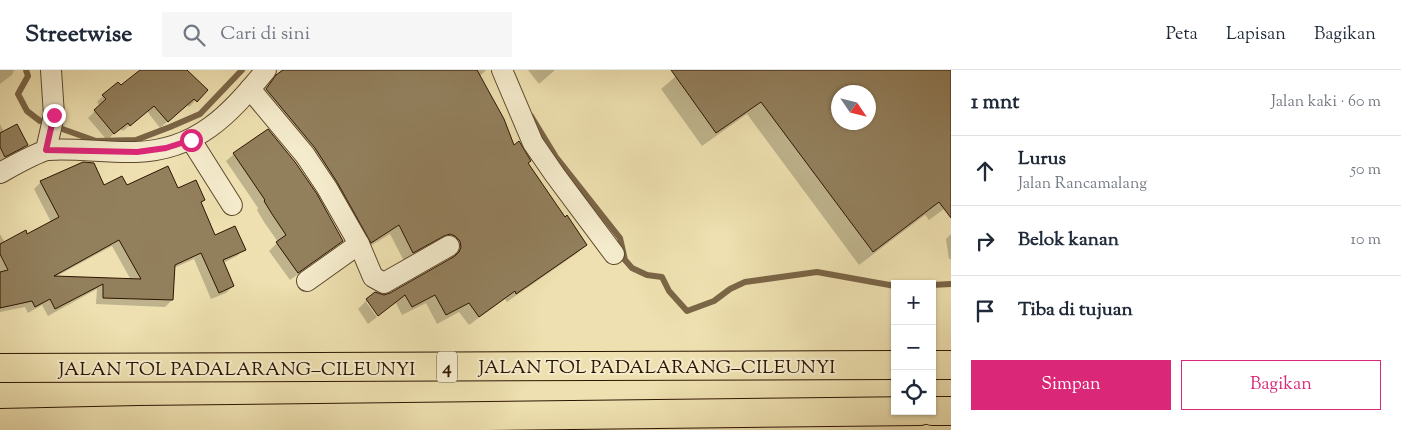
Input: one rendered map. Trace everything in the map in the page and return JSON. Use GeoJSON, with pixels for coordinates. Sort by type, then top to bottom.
{"type":"FeatureCollection","features":[{"type":"Feature","properties":{"kind":"highway","name":"JALAN TOL PADALARANG–CILEUNYI"},"geometry":{"type":"LineString","coordinates":[[8,367],[891,365]]}},
{"type":"Feature","properties":{"kind":"highway"},"geometry":{"type":"LineString","coordinates":[[936,365],[951,365]]}},
{"type":"Feature","properties":{"kind":"highway"},"geometry":{"type":"LineString","coordinates":[[0,423],[891,411]]}},
{"type":"Feature","properties":{"kind":"highway"},"geometry":{"type":"LineString","coordinates":[[936,411],[951,411]]}},
{"type":"Feature","properties":{"kind":"street"},"geometry":{"type":"LineString","coordinates":[[48,146],[54,115],[51,70]]}},
{"type":"Feature","properties":{"kind":"street"},"geometry":{"type":"LineString","coordinates":[[0,173],[48,146],[137,152],[166,148],[191,140],[214,124],[250,89],[266,70]]}},
{"type":"Feature","properties":{"kind":"street"},"geometry":{"type":"LineString","coordinates":[[502,70],[533,143],[554,175],[614,254]]}},
{"type":"Feature","properties":{"kind":"street"},"geometry":{"type":"LineString","coordinates":[[250,89],[305,155],[327,188],[359,244],[373,277],[384,283],[449,246]]}},
{"type":"Feature","properties":{"kind":"street"},"geometry":{"type":"LineString","coordinates":[[191,140],[232,205]]}},
{"type":"Feature","properties":{"kind":"street"},"geometry":{"type":"LineString","coordinates":[[307,281],[359,244]]}},
{"type":"Feature","properties":{"kind":"building"},"geometry":{"type":"Polygon","coordinates":[[[140,70],[187,70],[208,90],[197,102],[194,99],[168,122],[154,106],[130,126],[128,123],[114,134],[94,110],[106,99],[102,95],[118,82],[121,85],[140,70]]]}},
{"type":"Feature","properties":{"kind":"building"},"geometry":{"type":"Polygon","coordinates":[[[283,70],[477,70],[504,119],[514,145],[519,141],[531,161],[528,163],[565,217],[567,215],[587,245],[516,294],[515,291],[479,317],[469,303],[446,315],[435,295],[412,307],[405,295],[378,316],[366,299],[375,292],[384,295],[390,293],[455,256],[461,247],[460,241],[450,234],[413,253],[399,225],[371,243],[337,182],[315,148],[266,89],[276,75],[283,70]]]}},
{"type":"Feature","properties":{"kind":"building"},"geometry":{"type":"Polygon","coordinates":[[[671,70],[951,70],[951,218],[939,202],[873,252],[761,102],[716,133],[671,70]]]}},
{"type":"Feature","properties":{"kind":"building"},"geometry":{"type":"Polygon","coordinates":[[[17,124],[28,145],[5,157],[0,147],[0,133],[17,124]]]}},
{"type":"Feature","properties":{"kind":"building"},"geometry":{"type":"Polygon","coordinates":[[[268,129],[295,162],[317,194],[343,241],[298,273],[276,242],[286,235],[233,153],[268,129]]]}},
{"type":"Feature","properties":{"kind":"building"},"geometry":{"type":"Polygon","coordinates":[[[83,162],[94,163],[104,185],[122,176],[127,185],[168,166],[178,188],[196,180],[205,200],[201,202],[215,235],[235,226],[246,250],[223,260],[234,286],[219,293],[201,253],[175,265],[173,300],[103,298],[103,284],[55,309],[50,299],[35,307],[32,301],[0,308],[0,272],[8,270],[0,254],[0,244],[26,230],[27,234],[59,217],[40,181],[83,162]],[[119,240],[54,276],[141,279],[119,240]]]}},
{"type":"Feature","properties":{"kind":"waterway"},"geometry":{"type":"LineString","coordinates":[[26,70],[28,76],[18,94],[27,111],[40,121],[96,141],[136,140],[200,114],[242,70]]}},
{"type":"Feature","properties":{"kind":"waterway"},"geometry":{"type":"LineString","coordinates":[[531,116],[556,157],[620,238],[625,260],[632,268],[647,275],[662,277],[669,291],[687,311],[714,301],[730,289],[745,282],[817,272],[891,285]]}},
{"type":"Feature","properties":{"kind":"waterway"},"geometry":{"type":"LineString","coordinates":[[936,285],[951,284]]}},
{"type":"Feature","properties":{"kind":"route"},"geometry":{"type":"LineString","coordinates":[[54,115],[46,150],[137,152],[166,148],[191,140]]}}]}
